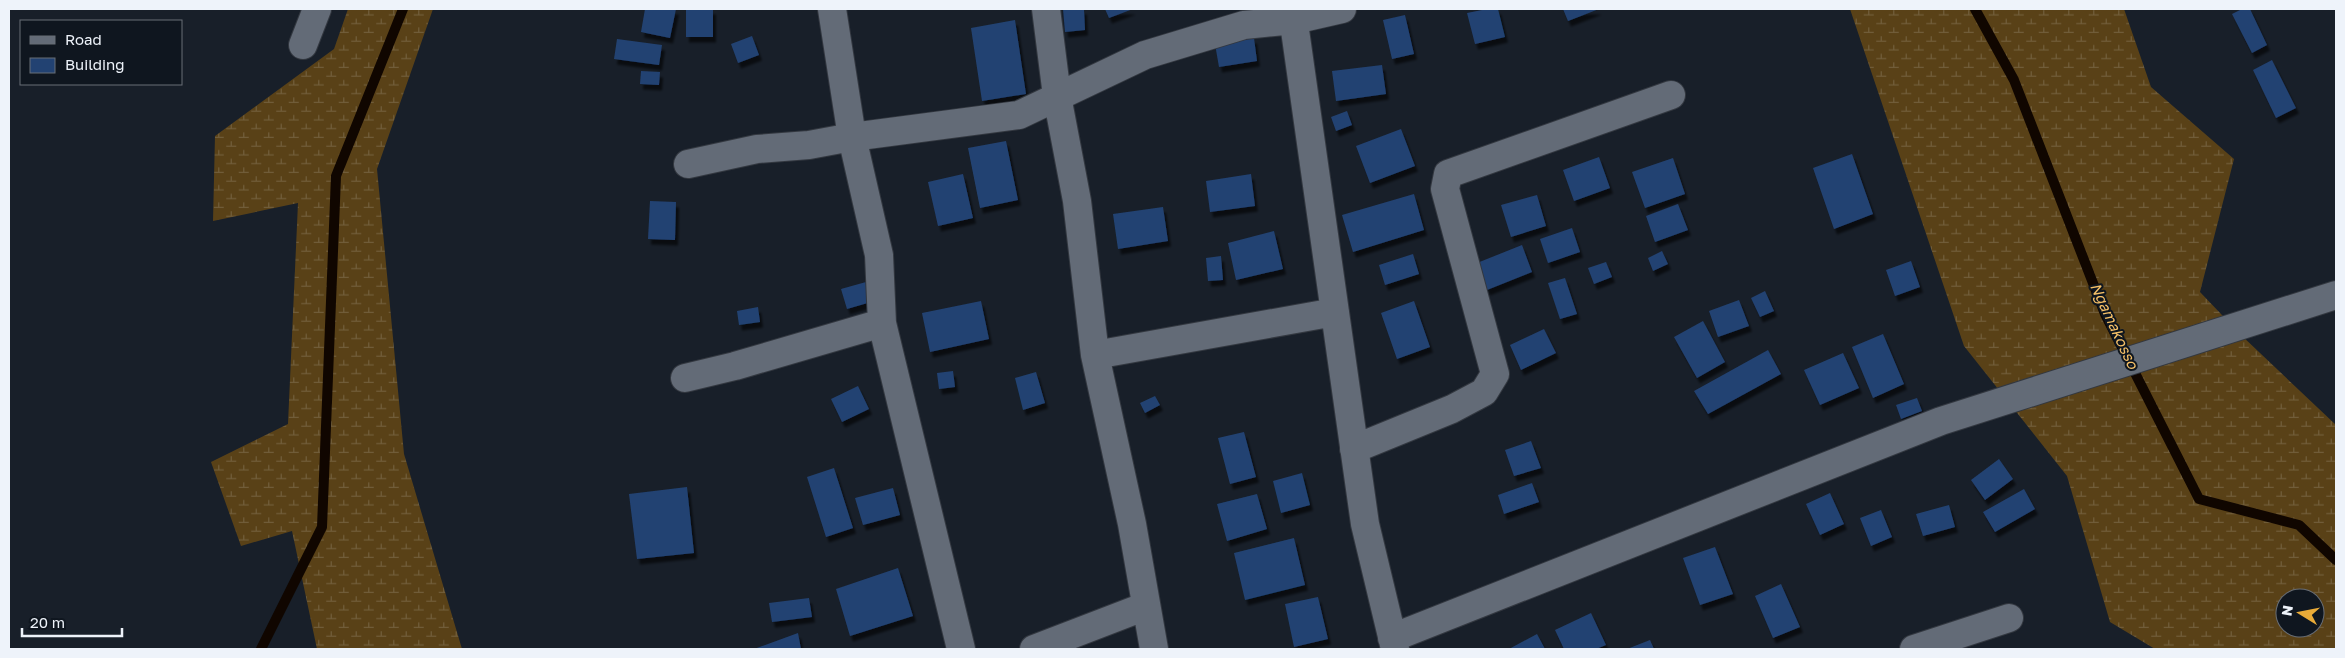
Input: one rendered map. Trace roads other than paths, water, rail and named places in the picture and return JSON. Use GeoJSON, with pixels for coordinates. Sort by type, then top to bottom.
{"type":"FeatureCollection","features":[{"type":"Feature","properties":{"kind":"street"},"geometry":{"type":"LineString","coordinates":[[302,46],[317,9]]}},
{"type":"Feature","properties":{"kind":"street"},"geometry":{"type":"LineString","coordinates":[[832,9],[852,137],[879,255],[882,323],[961,649]]}},
{"type":"Feature","properties":{"kind":"street"},"geometry":{"type":"LineString","coordinates":[[1046,9],[1057,96],[1077,201],[1095,355],[1132,524],[1154,649]]}},
{"type":"Feature","properties":{"kind":"street"},"geometry":{"type":"LineString","coordinates":[[688,164],[757,149],[809,145],[852,137],[1019,115],[1145,55],[1244,25],[1293,15],[1342,9]]}},
{"type":"Feature","properties":{"kind":"street"},"geometry":{"type":"LineString","coordinates":[[1293,15],[1365,524],[1394,644],[1941,421],[2336,295]]}},
{"type":"Feature","properties":{"kind":"street"},"geometry":{"type":"LineString","coordinates":[[1354,449],[1452,409],[1484,392],[1495,374],[1444,189],[1448,174],[1671,95]]}},
{"type":"Feature","properties":{"kind":"street"},"geometry":{"type":"LineString","coordinates":[[1095,355],[1335,312]]}},
{"type":"Feature","properties":{"kind":"street"},"geometry":{"type":"LineString","coordinates":[[685,378],[735,366],[882,323]]}},
{"type":"Feature","properties":{"kind":"street"},"geometry":{"type":"LineString","coordinates":[[1034,649],[1146,606]]}},
{"type":"Feature","properties":{"kind":"street"},"geometry":{"type":"LineString","coordinates":[[1914,649],[2009,618]]}},
{"type":"Feature","properties":{"kind":"waterway"},"geometry":{"type":"LineString","coordinates":[[261,649],[322,527],[336,176],[403,9]]}},
{"type":"Feature","properties":{"kind":"waterway","name":"Ngamakosso"},"geometry":{"type":"LineString","coordinates":[[1975,9],[2014,80],[2105,314],[2199,499],[2299,525],[2336,560]]}}]}
